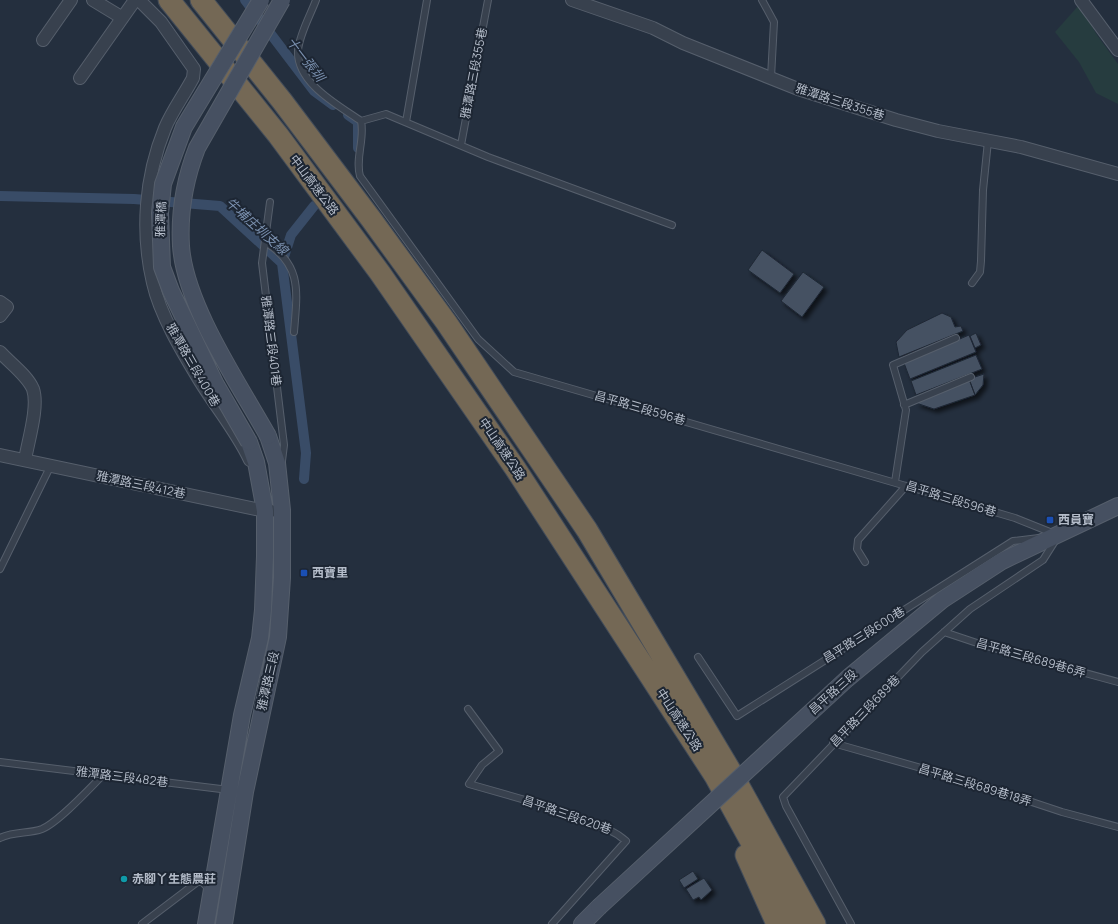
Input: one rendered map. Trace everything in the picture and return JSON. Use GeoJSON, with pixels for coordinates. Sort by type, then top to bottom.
{"type":"FeatureCollection","features":[{"type":"Feature","properties":{"kind":"highway","name":"中山高速公路"},"geometry":{"type":"LineString","coordinates":[[168,0],[278,135],[380,273],[515,468],[722,773],[815,924]]}},
{"type":"Feature","properties":{"kind":"highway","name":"中山高速公路"},"geometry":{"type":"LineString","coordinates":[[201,0],[282,101],[446,322],[591,536],[722,773],[796,924]]}},
{"type":"Feature","properties":{"kind":"highway"},"geometry":{"type":"LineString","coordinates":[[722,773],[754,876],[777,924]]}},
{"type":"Feature","properties":{"kind":"highway"},"geometry":{"type":"LineString","coordinates":[[722,773],[767,816],[829,924]]}},
{"type":"Feature","properties":{"kind":"street"},"geometry":{"type":"LineString","coordinates":[[42,40],[71,0]]}},
{"type":"Feature","properties":{"kind":"street"},"geometry":{"type":"LineString","coordinates":[[92,0],[121,17]]}},
{"type":"Feature","properties":{"kind":"street"},"geometry":{"type":"LineString","coordinates":[[80,78],[121,17],[135,0]]}},
{"type":"Feature","properties":{"kind":"street","name":"雅潭路三段400巷"},"geometry":{"type":"LineString","coordinates":[[139,0],[161,22],[194,69],[193,78],[165,128],[149,180],[145,231],[153,283],[171,330],[200,381],[248,457],[258,478],[265,511]]}},
{"type":"Feature","properties":{"kind":"street","name":"雅潭橋"},"geometry":{"type":"LineString","coordinates":[[249,442],[215,383],[171,292],[162,267],[160,213],[163,184],[184,127],[261,0]]}},
{"type":"Feature","properties":{"kind":"street","name":"雅潭橋"},"geometry":{"type":"LineString","coordinates":[[268,436],[209,330],[192,291],[185,268],[181,247],[181,221],[188,172],[197,148],[282,0]]}},
{"type":"Feature","properties":{"kind":"street","name":"雅潭路三段355巷"},"geometry":{"type":"LineString","coordinates":[[572,0],[653,28],[683,43],[798,89],[896,120],[938,131],[1021,147],[1118,174]]}},
{"type":"Feature","properties":{"kind":"street"},"geometry":{"type":"LineString","coordinates":[[1081,0],[1118,50]]}},
{"type":"Feature","properties":{"kind":"street"},"geometry":{"type":"LineString","coordinates":[[0,302],[7,307],[0,316]]}},
{"type":"Feature","properties":{"kind":"street"},"geometry":{"type":"LineString","coordinates":[[0,352],[26,379],[33,390],[34,408],[25,460]]}},
{"type":"Feature","properties":{"kind":"street","name":"雅潭路三段"},"geometry":{"type":"LineString","coordinates":[[206,924],[212,891],[237,791],[278,637],[282,578],[282,510],[280,481],[273,449],[268,436]]}},
{"type":"Feature","properties":{"kind":"street","name":"雅潭路三段"},"geometry":{"type":"LineString","coordinates":[[224,924],[237,791],[242,714],[260,638],[266,556],[265,511],[256,462],[249,442]]}},
{"type":"Feature","properties":{"kind":"street","name":"雅潭路三段412巷"},"geometry":{"type":"LineString","coordinates":[[0,455],[265,511],[282,510]]}},
{"type":"Feature","properties":{"kind":"street","name":"昌平路三段"},"geometry":{"type":"LineString","coordinates":[[582,924],[848,678],[942,600],[1002,561],[1118,506]]}},
{"type":"Feature","properties":{"kind":"lane"},"geometry":{"type":"LineString","coordinates":[[316,0],[301,36],[298,51],[302,68],[316,89],[361,121],[386,114],[495,160],[672,225]]}},
{"type":"Feature","properties":{"kind":"lane"},"geometry":{"type":"LineString","coordinates":[[406,122],[427,0]]}},
{"type":"Feature","properties":{"kind":"lane","name":"雅潭路三段355巷"},"geometry":{"type":"LineString","coordinates":[[460,145],[488,0]]}},
{"type":"Feature","properties":{"kind":"lane"},"geometry":{"type":"LineString","coordinates":[[762,0],[774,22],[771,77]]}},
{"type":"Feature","properties":{"kind":"lane","name":"昌平路三段596巷"},"geometry":{"type":"LineString","coordinates":[[361,121],[362,129],[358,167],[360,176],[478,339],[514,372],[895,482],[1015,518],[1058,535]]}},
{"type":"Feature","properties":{"kind":"lane"},"geometry":{"type":"LineString","coordinates":[[972,283],[980,272],[983,190],[988,141]]}},
{"type":"Feature","properties":{"kind":"lane","name":"雅潭路三段401巷"},"geometry":{"type":"LineString","coordinates":[[270,202],[262,264],[284,445],[280,481]]}},
{"type":"Feature","properties":{"kind":"lane"},"geometry":{"type":"LineString","coordinates":[[265,243],[280,251],[287,261],[295,278],[297,300],[294,332]]}},
{"type":"Feature","properties":{"kind":"lane"},"geometry":{"type":"LineString","coordinates":[[895,482],[906,410],[893,365],[956,338]]}},
{"type":"Feature","properties":{"kind":"lane"},"geometry":{"type":"LineString","coordinates":[[904,405],[971,376]]}},
{"type":"Feature","properties":{"kind":"lane"},"geometry":{"type":"LineString","coordinates":[[0,569],[51,465]]}},
{"type":"Feature","properties":{"kind":"lane"},"geometry":{"type":"LineString","coordinates":[[865,562],[857,549],[858,540],[906,486]]}},
{"type":"Feature","properties":{"kind":"lane","name":"昌平路三段689巷"},"geometry":{"type":"LineString","coordinates":[[852,924],[786,806],[783,797],[833,743],[944,632],[970,609],[1043,560],[1058,535]]}},
{"type":"Feature","properties":{"kind":"lane","name":"昌平路三段600巷"},"geometry":{"type":"LineString","coordinates":[[698,657],[737,716],[1013,541],[1058,535]]}},
{"type":"Feature","properties":{"kind":"lane","name":"昌平路三段689巷6弄"},"geometry":{"type":"LineString","coordinates":[[944,632],[986,646],[1118,682]]}},
{"type":"Feature","properties":{"kind":"lane","name":"昌平路三段620巷"},"geometry":{"type":"LineString","coordinates":[[468,709],[499,751],[482,765],[469,784],[560,810],[569,817],[615,831],[626,841],[552,924]]}},
{"type":"Feature","properties":{"kind":"lane","name":"昌平路三段689巷18弄"},"geometry":{"type":"LineString","coordinates":[[833,743],[980,785],[1062,812],[1118,827]]}},
{"type":"Feature","properties":{"kind":"lane","name":"雅潭路三段482巷"},"geometry":{"type":"LineString","coordinates":[[0,762],[237,791]]}},
{"type":"Feature","properties":{"kind":"lane"},"geometry":{"type":"LineString","coordinates":[[0,838],[8,834],[43,829],[67,810],[103,775]]}},
{"type":"Feature","properties":{"kind":"lane"},"geometry":{"type":"LineString","coordinates":[[142,924],[200,880],[212,891]]}},
{"type":"Feature","properties":{"kind":"green space"},"geometry":{"type":"Polygon","coordinates":[[[1079,5],[1097,35],[1118,64],[1118,104],[1096,93],[1079,62],[1055,32],[1079,5]]]}},
{"type":"Feature","properties":{"kind":"building"},"geometry":{"type":"Polygon","coordinates":[[[762,250],[794,274],[780,293],[748,270],[762,250]]]}},
{"type":"Feature","properties":{"kind":"building"},"geometry":{"type":"Polygon","coordinates":[[[803,272],[824,287],[802,317],[781,301],[803,272]]]}},
{"type":"Feature","properties":{"kind":"building"},"geometry":{"type":"Polygon","coordinates":[[[942,313],[951,317],[955,327],[961,326],[963,331],[899,357],[896,342],[907,330],[942,313]]]}},
{"type":"Feature","properties":{"kind":"building"},"geometry":{"type":"Polygon","coordinates":[[[976,333],[981,345],[975,348],[970,336],[976,333]]]}},
{"type":"Feature","properties":{"kind":"building"},"geometry":{"type":"Polygon","coordinates":[[[969,335],[976,352],[910,379],[904,363],[969,335]]]}},
{"type":"Feature","properties":{"kind":"building"},"geometry":{"type":"Polygon","coordinates":[[[976,355],[982,369],[916,395],[911,381],[976,355]]]}},
{"type":"Feature","properties":{"kind":"building"},"geometry":{"type":"Polygon","coordinates":[[[984,374],[983,385],[975,395],[969,379],[984,374]]]}},
{"type":"Feature","properties":{"kind":"building"},"geometry":{"type":"Polygon","coordinates":[[[969,379],[975,395],[934,409],[916,403],[969,379]]]}},
{"type":"Feature","properties":{"kind":"building"},"geometry":{"type":"Polygon","coordinates":[[[693,871],[698,879],[684,888],[679,880],[693,871]]]}},
{"type":"Feature","properties":{"kind":"building"},"geometry":{"type":"Polygon","coordinates":[[[704,878],[712,890],[701,900],[699,897],[693,900],[686,889],[704,878]]]}},
{"type":"Feature","properties":{"kind":"waterway","name":"十一張圳"},"geometry":{"type":"LineString","coordinates":[[245,0],[314,91],[333,105]]}},
{"type":"Feature","properties":{"kind":"waterway","name":"十一張圳"},"geometry":{"type":"LineString","coordinates":[[348,115],[358,122],[358,148]]}},
{"type":"Feature","properties":{"kind":"waterway","name":"牛埔庄圳支線"},"geometry":{"type":"LineString","coordinates":[[0,196],[134,199],[220,206],[282,263],[306,453],[304,479]]}},
{"type":"Feature","properties":{"kind":"waterway","name":"十一張圳"},"geometry":{"type":"LineString","coordinates":[[282,263],[291,235],[314,206]]}},
{"type":"Feature","properties":{"kind":"place","name":"西員寶"},"geometry":{"type":"Point","coordinates":[1050,520]}},
{"type":"Feature","properties":{"kind":"place","name":"西寶里"},"geometry":{"type":"Point","coordinates":[304,573]}},
{"type":"Feature","properties":{"kind":"place","name":"赤腳丫生態農莊"},"geometry":{"type":"Point","coordinates":[124,879]}}]}
